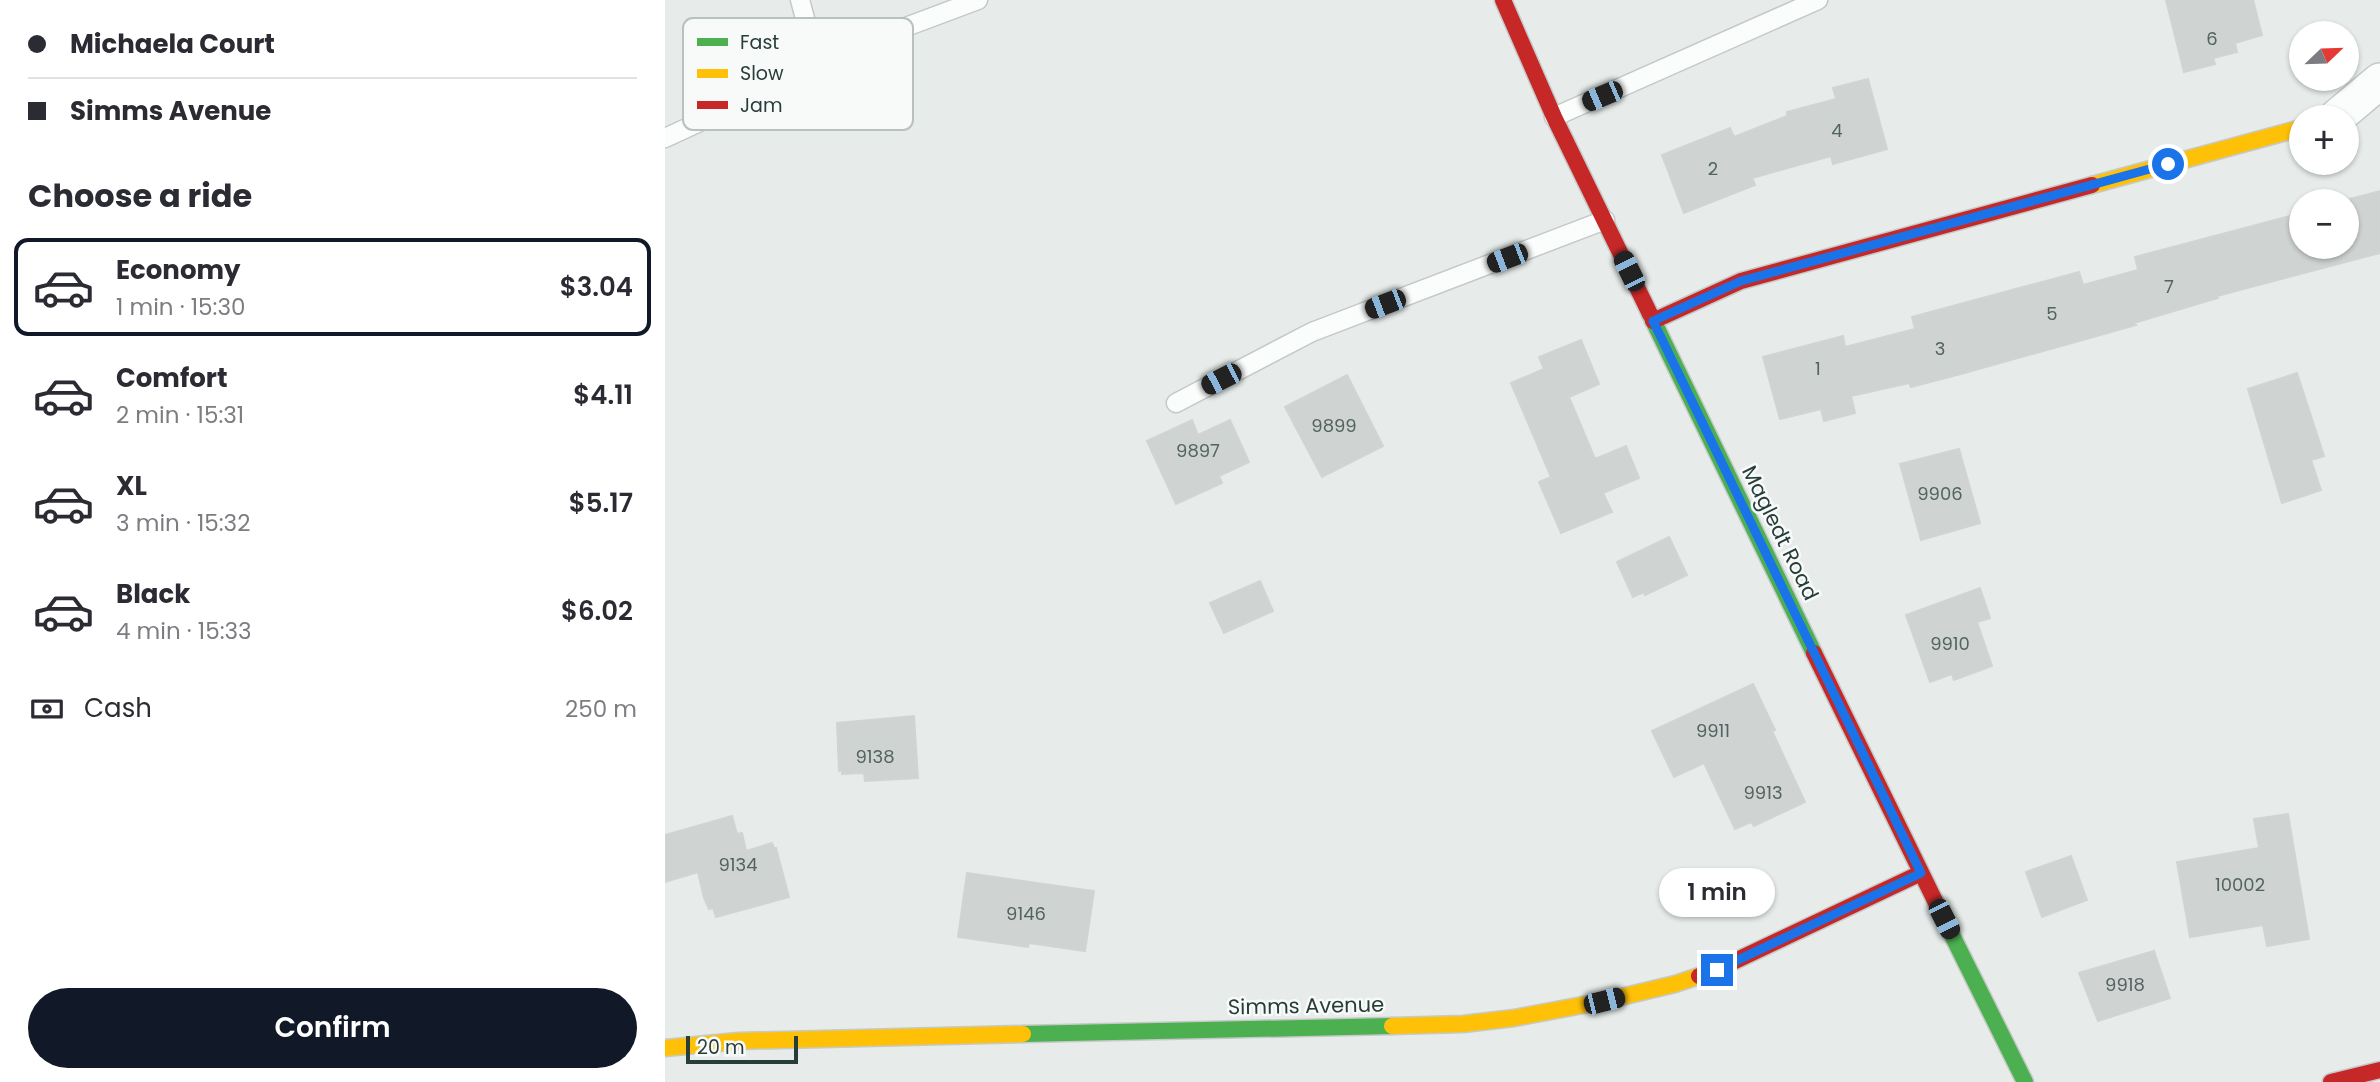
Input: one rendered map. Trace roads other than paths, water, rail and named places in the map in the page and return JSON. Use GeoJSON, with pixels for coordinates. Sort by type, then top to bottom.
{"type":"FeatureCollection","features":[{"type":"Feature","properties":{"kind":"street","name":"Magledt Road"},"geometry":{"type":"LineString","coordinates":[[1503,0],[1554,117],[2025,1082]]}},
{"type":"Feature","properties":{"kind":"street"},"geometry":{"type":"LineString","coordinates":[[2351,105],[2380,81]]}},
{"type":"Feature","properties":{"kind":"street"},"geometry":{"type":"LineString","coordinates":[[1653,321],[1741,281],[2289,131]]}},
{"type":"Feature","properties":{"kind":"street","name":"Simms Avenue"},"geometry":{"type":"LineString","coordinates":[[665,1048],[738,1041],[1463,1024],[1514,1018],[1616,998],[1675,984],[1717,970],[1921,873]]}},
{"type":"Feature","properties":{"kind":"street"},"geometry":{"type":"LineString","coordinates":[[2331,1082],[2380,1070]]}},
{"type":"Feature","properties":{"kind":"lane"},"geometry":{"type":"LineString","coordinates":[[800,0],[805,18]]}},
{"type":"Feature","properties":{"kind":"lane"},"geometry":{"type":"LineString","coordinates":[[913,24],[978,0]]}},
{"type":"Feature","properties":{"kind":"lane"},"geometry":{"type":"LineString","coordinates":[[1554,117],[1818,0]]}},
{"type":"Feature","properties":{"kind":"lane"},"geometry":{"type":"LineString","coordinates":[[665,138],[683,130]]}},
{"type":"Feature","properties":{"kind":"lane"},"geometry":{"type":"LineString","coordinates":[[1176,403],[1312,332],[1605,220]]}}]}
